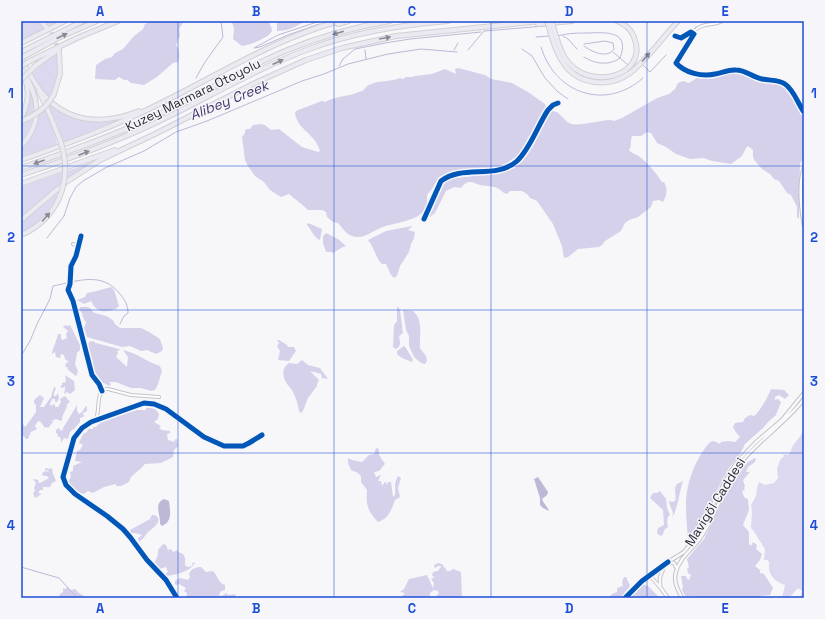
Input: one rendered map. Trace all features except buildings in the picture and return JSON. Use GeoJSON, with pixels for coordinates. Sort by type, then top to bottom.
{"type":"FeatureCollection","features":[{"type":"Feature","properties":{"kind":"highway"},"geometry":{"type":"LineString","coordinates":[[41,21],[46,27]]}},
{"type":"Feature","properties":{"kind":"highway"},"geometry":{"type":"LineString","coordinates":[[22,43],[65,21]]}},
{"type":"Feature","properties":{"kind":"highway"},"geometry":{"type":"LineString","coordinates":[[21,52],[83,21]]}},
{"type":"Feature","properties":{"kind":"highway"},"geometry":{"type":"LineString","coordinates":[[21,235],[35,227],[46,217],[56,204],[62,190],[65,177],[65,165],[60,140],[47,108],[21,58],[97,21]]}},
{"type":"Feature","properties":{"kind":"highway"},"geometry":{"type":"LineString","coordinates":[[21,68],[32,60],[118,21]]}},
{"type":"Feature","properties":{"kind":"highway"},"geometry":{"type":"LineString","coordinates":[[21,160],[90,135],[123,121],[265,49],[340,21]]}},
{"type":"Feature","properties":{"kind":"highway"},"geometry":{"type":"LineString","coordinates":[[317,29],[349,21]]}},
{"type":"Feature","properties":{"kind":"highway","name":"Kuzey Marmara Otoyolu"},"geometry":{"type":"LineString","coordinates":[[21,168],[87,145],[133,126],[265,60],[300,45],[349,30],[390,21]]}},
{"type":"Feature","properties":{"kind":"highway","name":"Kuzey Marmara Otoyolu"},"geometry":{"type":"LineString","coordinates":[[21,176],[124,137],[168,117],[265,67],[309,49],[370,31],[448,21]]}},
{"type":"Feature","properties":{"kind":"highway"},"geometry":{"type":"LineString","coordinates":[[524,24],[541,21]]}},
{"type":"Feature","properties":{"kind":"highway"},"geometry":{"type":"LineString","coordinates":[[547,21],[561,50],[572,66],[588,76],[606,78],[613,77],[624,71],[632,63],[636,55],[636,44],[633,35],[628,27],[617,21]]}},
{"type":"Feature","properties":{"kind":"highway"},"geometry":{"type":"LineString","coordinates":[[551,21],[556,48],[568,68],[585,79],[598,82],[618,79],[630,73],[678,21]]}},
{"type":"Feature","properties":{"kind":"highway"},"geometry":{"type":"LineString","coordinates":[[21,220],[58,188],[84,170],[110,155],[306,60],[342,48],[396,36],[572,21]]}},
{"type":"Feature","properties":{"kind":"highway"},"geometry":{"type":"LineString","coordinates":[[21,80],[35,66],[59,49],[101,28]]}},
{"type":"Feature","properties":{"kind":"highway"},"geometry":{"type":"LineString","coordinates":[[21,120],[31,117],[42,109],[54,94],[60,71],[59,52]]}},
{"type":"Feature","properties":{"kind":"highway"},"geometry":{"type":"LineString","coordinates":[[21,68],[26,82],[28,95],[21,120]]}},
{"type":"Feature","properties":{"kind":"highway"},"geometry":{"type":"LineString","coordinates":[[21,68],[34,91],[36,111],[32,131],[21,146]]}},
{"type":"Feature","properties":{"kind":"highway"},"geometry":{"type":"LineString","coordinates":[[30,75],[42,92],[58,107],[73,115],[94,120],[110,119],[127,115],[195,85]]}},
{"type":"Feature","properties":{"kind":"highway"},"geometry":{"type":"LineString","coordinates":[[21,184],[87,161],[169,127]]}},
{"type":"Feature","properties":{"kind":"main road"},"geometry":{"type":"LineString","coordinates":[[804,168],[802,176],[804,225]]}},
{"type":"Feature","properties":{"kind":"main road","name":"Mavigöl Caddesi"},"geometry":{"type":"LineString","coordinates":[[668,562],[684,552],[696,537],[729,474],[737,462],[756,442],[782,420],[804,394]]}},
{"type":"Feature","properties":{"kind":"main road","name":"Mavigöl Caddesi"},"geometry":{"type":"LineString","coordinates":[[676,570],[704,532],[726,487],[742,461],[761,441],[787,419],[804,399]]}},
{"type":"Feature","properties":{"kind":"main road"},"geometry":{"type":"LineString","coordinates":[[668,598],[660,587],[660,574],[668,562],[675,564],[675,581],[681,598]]}},
{"type":"Feature","properties":{"kind":"street"},"geometry":{"type":"LineString","coordinates":[[675,36],[681,38],[702,26],[722,21]]}},
{"type":"Feature","properties":{"kind":"street"},"geometry":{"type":"LineString","coordinates":[[693,32],[693,37],[676,63],[679,66],[695,74],[715,74],[735,69],[746,72],[760,79],[778,81],[787,86],[804,112]]}},
{"type":"Feature","properties":{"kind":"street"},"geometry":{"type":"LineString","coordinates":[[424,219],[441,181],[456,175],[500,170],[515,163],[522,156],[548,110],[552,105],[558,104]]}},
{"type":"Feature","properties":{"kind":"street"},"geometry":{"type":"LineString","coordinates":[[82,236],[71,266],[68,291],[73,301],[88,364],[92,375],[102,391],[100,395],[98,414],[95,420]]}},
{"type":"Feature","properties":{"kind":"street"},"geometry":{"type":"LineString","coordinates":[[73,244],[76,245],[77,248]]}},
{"type":"Feature","properties":{"kind":"street"},"geometry":{"type":"LineString","coordinates":[[102,391],[108,389],[131,395],[159,397]]}},
{"type":"Feature","properties":{"kind":"street"},"geometry":{"type":"LineString","coordinates":[[177,598],[166,580],[147,560],[123,529],[68,488],[64,481],[64,472],[74,438],[82,428],[95,420],[119,413],[141,404],[149,403],[166,409],[204,436],[224,446],[243,446],[250,444],[262,436]]}},
{"type":"Feature","properties":{"kind":"street"},"geometry":{"type":"LineString","coordinates":[[625,598],[646,578],[668,562]]}},
{"type":"Feature","properties":{"kind":"street"},"geometry":{"type":"LineString","coordinates":[[646,578],[652,578],[660,587]]}},
{"type":"Feature","properties":{"kind":"shaded area"},"geometry":{"type":"Polygon","coordinates":[[[21,21],[38,21],[45,28],[49,25],[44,21],[61,21],[21,40],[21,21]]]}},
{"type":"Feature","properties":{"kind":"shaded area"},"geometry":{"type":"Polygon","coordinates":[[[152,21],[184,21],[179,29],[180,35],[176,45],[179,53],[178,62],[173,63],[157,77],[144,85],[131,83],[119,77],[115,80],[95,79],[96,65],[105,59],[112,57],[115,53],[123,49],[133,37],[143,29],[145,24],[152,21]]]}},
{"type":"Feature","properties":{"kind":"shaded area"},"geometry":{"type":"Polygon","coordinates":[[[233,21],[269,21],[272,30],[271,33],[264,38],[254,43],[242,46],[233,39],[233,21]]]}},
{"type":"Feature","properties":{"kind":"shaded area"},"geometry":{"type":"Polygon","coordinates":[[[277,21],[305,21],[292,28],[277,31],[277,21]]]}},
{"type":"Feature","properties":{"kind":"shaded area"},"geometry":{"type":"Polygon","coordinates":[[[57,54],[56,82],[49,97],[41,88],[32,73],[49,58],[57,54]]]}},
{"type":"Feature","properties":{"kind":"shaded area"},"geometry":{"type":"Polygon","coordinates":[[[458,68],[485,75],[491,79],[512,83],[545,104],[546,107],[528,138],[523,150],[518,156],[504,166],[498,168],[473,169],[439,177],[427,195],[427,205],[425,209],[418,216],[383,227],[363,236],[355,237],[346,233],[338,223],[333,222],[327,217],[326,212],[322,210],[308,210],[289,194],[281,197],[270,190],[264,182],[255,176],[245,160],[242,137],[245,130],[250,129],[253,125],[265,125],[271,130],[279,129],[302,147],[318,152],[320,151],[315,140],[302,127],[296,118],[295,112],[298,110],[322,101],[325,102],[362,91],[376,82],[432,74],[445,69],[456,74],[455,69],[458,68]]]}},
{"type":"Feature","properties":{"kind":"shaded area"},"geometry":{"type":"Polygon","coordinates":[[[730,73],[746,75],[759,82],[780,84],[791,94],[799,110],[804,116],[804,157],[800,164],[799,219],[797,217],[797,207],[791,195],[787,193],[779,181],[774,179],[770,174],[762,169],[753,157],[753,150],[748,146],[742,156],[731,164],[704,158],[690,159],[676,154],[657,143],[651,133],[647,132],[641,136],[632,136],[629,150],[639,156],[662,182],[664,182],[666,192],[663,202],[659,200],[653,201],[651,207],[638,217],[625,223],[621,231],[605,241],[599,247],[578,249],[568,257],[564,258],[562,246],[553,224],[537,201],[530,198],[522,191],[510,191],[507,194],[494,187],[482,186],[468,182],[461,188],[454,187],[446,191],[435,213],[430,217],[428,214],[441,187],[447,179],[500,173],[511,169],[520,163],[526,156],[540,128],[551,111],[557,112],[566,121],[572,124],[606,120],[614,121],[657,98],[669,94],[675,89],[678,83],[683,81],[689,83],[700,76],[716,76],[730,73]]]}},
{"type":"Feature","properties":{"kind":"shaded area"},"geometry":{"type":"Polygon","coordinates":[[[29,87],[33,101],[34,113],[24,118],[28,107],[29,87]]]}},
{"type":"Feature","properties":{"kind":"shaded area"},"geometry":{"type":"Polygon","coordinates":[[[50,104],[57,110],[73,118],[91,122],[109,122],[118,120],[64,142],[49,106],[50,104]]]}},
{"type":"Feature","properties":{"kind":"shaded area"},"geometry":{"type":"Polygon","coordinates":[[[45,109],[58,139],[56,139],[57,144],[21,157],[21,149],[30,137],[38,115],[45,109]]]}},
{"type":"Feature","properties":{"kind":"shaded area"},"geometry":{"type":"Polygon","coordinates":[[[33,119],[28,132],[21,142],[21,124],[33,119]]]}},
{"type":"Feature","properties":{"kind":"shaded area"},"geometry":{"type":"Polygon","coordinates":[[[96,160],[67,179],[68,171],[96,160]]]}},
{"type":"Feature","properties":{"kind":"shaded area"},"geometry":{"type":"Polygon","coordinates":[[[63,172],[62,183],[21,218],[21,187],[63,172]]]}},
{"type":"Feature","properties":{"kind":"shaded area"},"geometry":{"type":"Polygon","coordinates":[[[59,193],[44,217],[21,233],[21,223],[53,196],[59,193]]]}},
{"type":"Feature","properties":{"kind":"shaded area"},"geometry":{"type":"Polygon","coordinates":[[[308,223],[322,229],[320,240],[307,225],[308,223]]]}},
{"type":"Feature","properties":{"kind":"shaded area"},"geometry":{"type":"Polygon","coordinates":[[[412,226],[408,230],[415,232],[414,238],[409,252],[400,266],[397,276],[394,278],[386,264],[382,264],[380,262],[368,240],[386,231],[412,226]]]}},
{"type":"Feature","properties":{"kind":"shaded area"},"geometry":{"type":"Polygon","coordinates":[[[326,233],[338,239],[346,246],[333,253],[326,252],[323,243],[323,236],[326,233]]]}},
{"type":"Feature","properties":{"kind":"shaded area"},"geometry":{"type":"Polygon","coordinates":[[[111,287],[114,290],[119,306],[115,309],[106,311],[100,310],[95,307],[91,301],[84,304],[77,300],[85,297],[87,293],[111,287]]]}},
{"type":"Feature","properties":{"kind":"shaded area"},"geometry":{"type":"Polygon","coordinates":[[[80,307],[89,307],[92,311],[112,319],[120,328],[141,328],[149,332],[160,339],[163,348],[162,351],[156,354],[147,350],[141,351],[130,346],[122,347],[87,337],[84,328],[86,322],[79,310],[80,307]]]}},
{"type":"Feature","properties":{"kind":"shaded area"},"geometry":{"type":"Polygon","coordinates":[[[397,307],[400,310],[403,333],[399,336],[400,345],[396,349],[393,347],[394,325],[397,321],[397,307]]]}},
{"type":"Feature","properties":{"kind":"shaded area"},"geometry":{"type":"Polygon","coordinates":[[[403,310],[413,311],[419,319],[420,348],[426,356],[427,361],[425,364],[421,363],[414,357],[409,346],[409,336],[406,330],[403,310]]]}},
{"type":"Feature","properties":{"kind":"shaded area"},"geometry":{"type":"Polygon","coordinates":[[[65,325],[70,325],[80,345],[80,350],[77,353],[75,364],[78,371],[76,376],[65,366],[66,363],[69,362],[65,359],[64,355],[61,354],[60,358],[56,357],[55,352],[52,354],[58,334],[61,334],[61,339],[63,340],[67,338],[66,334],[68,331],[63,327],[65,325]]]}},
{"type":"Feature","properties":{"kind":"shaded area"},"geometry":{"type":"Polygon","coordinates":[[[277,340],[288,347],[294,347],[296,351],[289,361],[278,360],[280,351],[277,346],[279,343],[277,340]]]}},
{"type":"Feature","properties":{"kind":"shaded area"},"geometry":{"type":"Polygon","coordinates":[[[93,341],[119,349],[120,350],[117,351],[118,353],[116,357],[127,367],[128,357],[123,350],[133,353],[160,366],[162,371],[155,390],[151,391],[141,388],[131,388],[116,382],[109,382],[111,384],[109,386],[97,379],[94,376],[88,346],[89,342],[93,341]]]}},
{"type":"Feature","properties":{"kind":"shaded area"},"geometry":{"type":"Polygon","coordinates":[[[404,346],[413,360],[412,362],[397,354],[397,351],[404,346]]]}},
{"type":"Feature","properties":{"kind":"shaded area"},"geometry":{"type":"Polygon","coordinates":[[[302,360],[308,365],[320,368],[328,379],[322,378],[321,374],[310,371],[319,380],[301,413],[292,390],[285,380],[283,372],[289,363],[297,364],[302,360]]]}},
{"type":"Feature","properties":{"kind":"shaded area"},"geometry":{"type":"Polygon","coordinates":[[[65,375],[74,381],[75,390],[70,394],[67,392],[64,394],[65,386],[63,388],[60,387],[62,383],[66,382],[65,375]]]}},
{"type":"Feature","properties":{"kind":"shaded area"},"geometry":{"type":"Polygon","coordinates":[[[54,387],[56,388],[54,396],[58,393],[59,398],[57,402],[55,402],[55,399],[52,399],[50,404],[51,406],[54,404],[55,407],[58,407],[61,402],[60,399],[65,396],[70,402],[67,404],[62,420],[56,419],[52,421],[53,422],[48,428],[45,428],[40,421],[37,422],[35,426],[37,429],[31,432],[28,439],[26,439],[22,434],[21,425],[23,424],[25,427],[36,412],[34,400],[40,395],[44,398],[40,407],[44,407],[51,397],[54,387]]]}},
{"type":"Feature","properties":{"kind":"shaded area"},"geometry":{"type":"Polygon","coordinates":[[[771,389],[784,390],[789,395],[785,399],[779,395],[775,397],[775,400],[778,399],[781,402],[776,415],[745,444],[740,454],[729,468],[700,527],[692,538],[688,539],[686,496],[690,479],[700,455],[710,442],[714,441],[720,444],[721,442],[728,441],[735,442],[740,437],[733,427],[735,423],[743,422],[745,418],[750,415],[754,416],[764,404],[771,389]]]}},
{"type":"Feature","properties":{"kind":"shaded area"},"geometry":{"type":"Polygon","coordinates":[[[77,405],[77,411],[79,414],[86,406],[87,407],[87,411],[82,414],[85,416],[80,418],[80,422],[70,432],[68,439],[64,438],[61,443],[60,437],[57,436],[58,434],[56,433],[56,430],[59,428],[61,431],[63,429],[77,405]]]}},
{"type":"Feature","properties":{"kind":"shaded area"},"geometry":{"type":"Polygon","coordinates":[[[146,408],[152,408],[158,412],[158,419],[154,422],[161,426],[159,428],[162,430],[170,431],[170,433],[167,434],[168,440],[175,442],[174,440],[177,439],[178,446],[174,450],[173,457],[161,463],[145,464],[131,477],[129,482],[121,486],[116,486],[116,484],[104,487],[93,493],[88,491],[84,494],[71,488],[71,485],[67,483],[71,477],[70,472],[73,471],[73,466],[82,462],[75,461],[77,451],[80,450],[83,445],[79,443],[83,434],[87,432],[88,429],[93,429],[93,427],[96,427],[101,422],[137,410],[146,410],[146,408]]]}},
{"type":"Feature","properties":{"kind":"shaded area"},"geometry":{"type":"Polygon","coordinates":[[[804,427],[804,598],[800,598],[802,591],[798,588],[789,598],[782,598],[785,585],[772,577],[769,562],[764,560],[765,549],[751,528],[751,505],[756,496],[759,482],[765,485],[774,483],[778,478],[777,469],[780,460],[784,456],[783,454],[789,454],[804,427]]]}},
{"type":"Feature","properties":{"kind":"shaded area"},"geometry":{"type":"Polygon","coordinates":[[[376,448],[379,449],[379,455],[385,464],[379,471],[374,472],[376,477],[381,475],[378,481],[381,481],[382,486],[385,482],[387,485],[388,482],[391,482],[393,497],[395,495],[396,479],[398,476],[401,478],[398,488],[400,497],[395,500],[387,516],[382,521],[378,522],[368,507],[367,490],[361,482],[361,476],[351,470],[348,463],[348,458],[362,462],[369,455],[374,454],[376,448]]]}},
{"type":"Feature","properties":{"kind":"shaded area"},"geometry":{"type":"Polygon","coordinates":[[[756,458],[755,462],[748,467],[746,472],[750,472],[743,480],[745,490],[742,491],[744,497],[748,499],[749,510],[743,525],[749,532],[749,544],[751,546],[753,542],[757,545],[756,549],[762,554],[760,560],[755,566],[760,570],[760,573],[764,574],[773,588],[770,595],[760,596],[760,598],[703,598],[694,596],[692,598],[685,596],[682,590],[683,587],[681,576],[686,576],[689,580],[691,575],[688,573],[687,569],[689,567],[687,559],[704,539],[733,480],[737,477],[745,465],[756,458]]]}},
{"type":"Feature","properties":{"kind":"shaded area"},"geometry":{"type":"Polygon","coordinates":[[[46,468],[52,468],[56,481],[52,483],[50,487],[43,487],[43,490],[40,490],[38,493],[42,494],[35,498],[33,493],[35,491],[34,488],[36,483],[33,479],[39,480],[38,482],[40,483],[49,478],[42,475],[43,472],[49,471],[44,471],[46,468]]]}},
{"type":"Feature","properties":{"kind":"shaded area"},"geometry":{"type":"Polygon","coordinates":[[[538,477],[548,492],[542,499],[549,511],[540,505],[540,498],[534,479],[538,477]]]}},
{"type":"Feature","properties":{"kind":"shaded area"},"geometry":{"type":"Polygon","coordinates":[[[683,481],[672,517],[673,513],[669,501],[675,501],[676,486],[683,481]]]}},
{"type":"Feature","properties":{"kind":"shaded area"},"geometry":{"type":"Polygon","coordinates":[[[660,491],[666,499],[667,508],[670,515],[667,521],[668,527],[665,529],[662,536],[657,533],[658,528],[664,525],[663,510],[650,498],[653,493],[660,491]]]}},
{"type":"Feature","properties":{"kind":"shaded area"},"geometry":{"type":"Polygon","coordinates":[[[164,499],[169,501],[170,515],[166,524],[162,526],[160,524],[158,507],[164,499]]]}},
{"type":"Feature","properties":{"kind":"shaded area"},"geometry":{"type":"Polygon","coordinates":[[[152,515],[157,517],[158,522],[139,542],[138,538],[142,535],[131,533],[130,530],[150,519],[152,515]]]}},
{"type":"Feature","properties":{"kind":"shaded area"},"geometry":{"type":"Polygon","coordinates":[[[163,544],[166,545],[168,550],[171,549],[173,552],[178,550],[178,552],[183,554],[185,558],[185,565],[187,567],[192,566],[193,562],[195,563],[190,569],[186,571],[166,576],[166,573],[168,572],[166,567],[159,569],[154,564],[158,555],[158,550],[163,544]]]}},
{"type":"Feature","properties":{"kind":"shaded area"},"geometry":{"type":"Polygon","coordinates":[[[438,563],[442,564],[447,571],[453,569],[461,572],[462,598],[437,598],[436,596],[439,593],[438,591],[434,590],[430,593],[430,598],[404,598],[402,596],[405,593],[400,592],[404,589],[409,579],[427,575],[433,588],[434,583],[431,579],[435,577],[432,576],[433,572],[438,571],[441,567],[438,566],[435,568],[434,565],[438,563]]]}},
{"type":"Feature","properties":{"kind":"shaded area"},"geometry":{"type":"Polygon","coordinates":[[[201,567],[206,572],[213,571],[219,581],[225,585],[225,590],[221,591],[219,595],[222,596],[226,593],[228,595],[235,594],[236,598],[186,598],[187,593],[184,591],[186,588],[179,584],[175,584],[175,581],[180,578],[188,580],[190,577],[189,574],[192,570],[201,567]]]}},
{"type":"Feature","properties":{"kind":"shaded area"},"geometry":{"type":"Polygon","coordinates":[[[624,577],[626,577],[630,586],[619,598],[609,598],[612,594],[617,592],[617,588],[623,586],[622,582],[624,577]]]}},
{"type":"Feature","properties":{"kind":"shaded area"},"geometry":{"type":"Polygon","coordinates":[[[642,584],[648,586],[660,598],[627,598],[642,584]]]}},
{"type":"Feature","properties":{"kind":"shaded area"},"geometry":{"type":"Polygon","coordinates":[[[68,587],[71,590],[75,589],[85,598],[60,598],[59,595],[63,592],[63,588],[65,589],[68,587]]]}},
{"type":"Feature","properties":{"kind":"waterway"},"geometry":{"type":"LineString","coordinates":[[196,78],[205,62],[223,37],[221,21]]}},
{"type":"Feature","properties":{"kind":"waterway"},"geometry":{"type":"LineString","coordinates":[[319,24],[254,48],[278,35],[320,21]]}},
{"type":"Feature","properties":{"kind":"waterway"},"geometry":{"type":"LineString","coordinates":[[673,30],[681,21]]}},
{"type":"Feature","properties":{"kind":"waterway"},"geometry":{"type":"LineString","coordinates":[[468,50],[484,31],[545,26]]}},
{"type":"Feature","properties":{"kind":"waterway"},"geometry":{"type":"LineString","coordinates":[[343,59],[355,49],[385,43],[481,32]]}},
{"type":"Feature","properties":{"kind":"waterway"},"geometry":{"type":"LineString","coordinates":[[558,36],[574,33],[604,33],[616,35],[620,38],[622,49],[620,58],[616,61],[597,63],[584,57]]}},
{"type":"Feature","properties":{"kind":"waterway"},"geometry":{"type":"LineString","coordinates":[[536,37],[549,36]]}},
{"type":"Feature","properties":{"kind":"waterway"},"geometry":{"type":"LineString","coordinates":[[563,36],[568,39],[577,49]]}},
{"type":"Feature","properties":{"kind":"waterway"},"geometry":{"type":"LineString","coordinates":[[584,44],[605,41],[613,43],[614,49],[607,54],[599,54],[584,46]]}},
{"type":"Feature","properties":{"kind":"waterway"},"geometry":{"type":"LineString","coordinates":[[454,50],[458,43]]}},
{"type":"Feature","properties":{"kind":"waterway"},"geometry":{"type":"LineString","coordinates":[[541,47],[548,63],[558,76],[570,86],[583,92],[598,95],[613,94],[629,88],[643,78]]}},
{"type":"Feature","properties":{"kind":"waterway","name":"Alibey Creek"},"geometry":{"type":"LineString","coordinates":[[47,238],[64,216],[70,198],[76,187],[83,181],[105,168],[144,151],[176,132],[348,64],[388,54],[421,49],[457,52]]}},
{"type":"Feature","properties":{"kind":"waterway"},"geometry":{"type":"LineString","coordinates":[[522,49],[532,56],[545,78],[558,92],[568,99]]}},
{"type":"Feature","properties":{"kind":"waterway"},"geometry":{"type":"LineString","coordinates":[[365,50],[366,59]]}},
{"type":"Feature","properties":{"kind":"waterway"},"geometry":{"type":"LineString","coordinates":[[613,52],[628,65]]}},
{"type":"Feature","properties":{"kind":"waterway"},"geometry":{"type":"LineString","coordinates":[[643,65],[650,72],[666,55]]}},
{"type":"Feature","properties":{"kind":"waterway"},"geometry":{"type":"LineString","coordinates":[[339,66],[343,59]]}},
{"type":"Feature","properties":{"kind":"waterway"},"geometry":{"type":"LineString","coordinates":[[21,356],[30,341],[50,299],[53,286],[80,280],[97,280],[105,282],[120,294],[127,305],[128,313],[124,316],[120,324]]}},
{"type":"Feature","properties":{"kind":"waterway"},"geometry":{"type":"LineString","coordinates":[[21,567],[59,578],[77,598]]}},
{"type":"Feature","properties":{"kind":"tunnel"},"geometry":{"type":"LineString","coordinates":[[47,28],[54,37],[58,50]]}},
{"type":"Feature","properties":{"kind":"cycle path"},"geometry":{"type":"LineString","coordinates":[[675,36],[681,38],[691,32],[694,34],[676,63],[689,72],[710,75],[731,70],[740,70],[765,80],[780,81],[791,90],[804,112]]}},
{"type":"Feature","properties":{"kind":"cycle path"},"geometry":{"type":"LineString","coordinates":[[424,219],[441,181],[459,173],[499,170],[509,167],[522,156],[548,110],[553,105],[558,103]]}},
{"type":"Feature","properties":{"kind":"cycle path"},"geometry":{"type":"LineString","coordinates":[[81,236],[76,256],[71,266],[70,284],[68,290],[73,301],[92,375],[102,391]]}},
{"type":"Feature","properties":{"kind":"cycle path"},"geometry":{"type":"LineString","coordinates":[[177,598],[166,580],[147,560],[123,529],[75,494],[66,485],[63,477],[74,438],[82,428],[91,422],[144,403],[154,404],[166,409],[204,437],[224,446],[243,446],[262,435]]}},
{"type":"Feature","properties":{"kind":"cycle path"},"geometry":{"type":"LineString","coordinates":[[625,598],[642,581],[668,562]]}}]}
